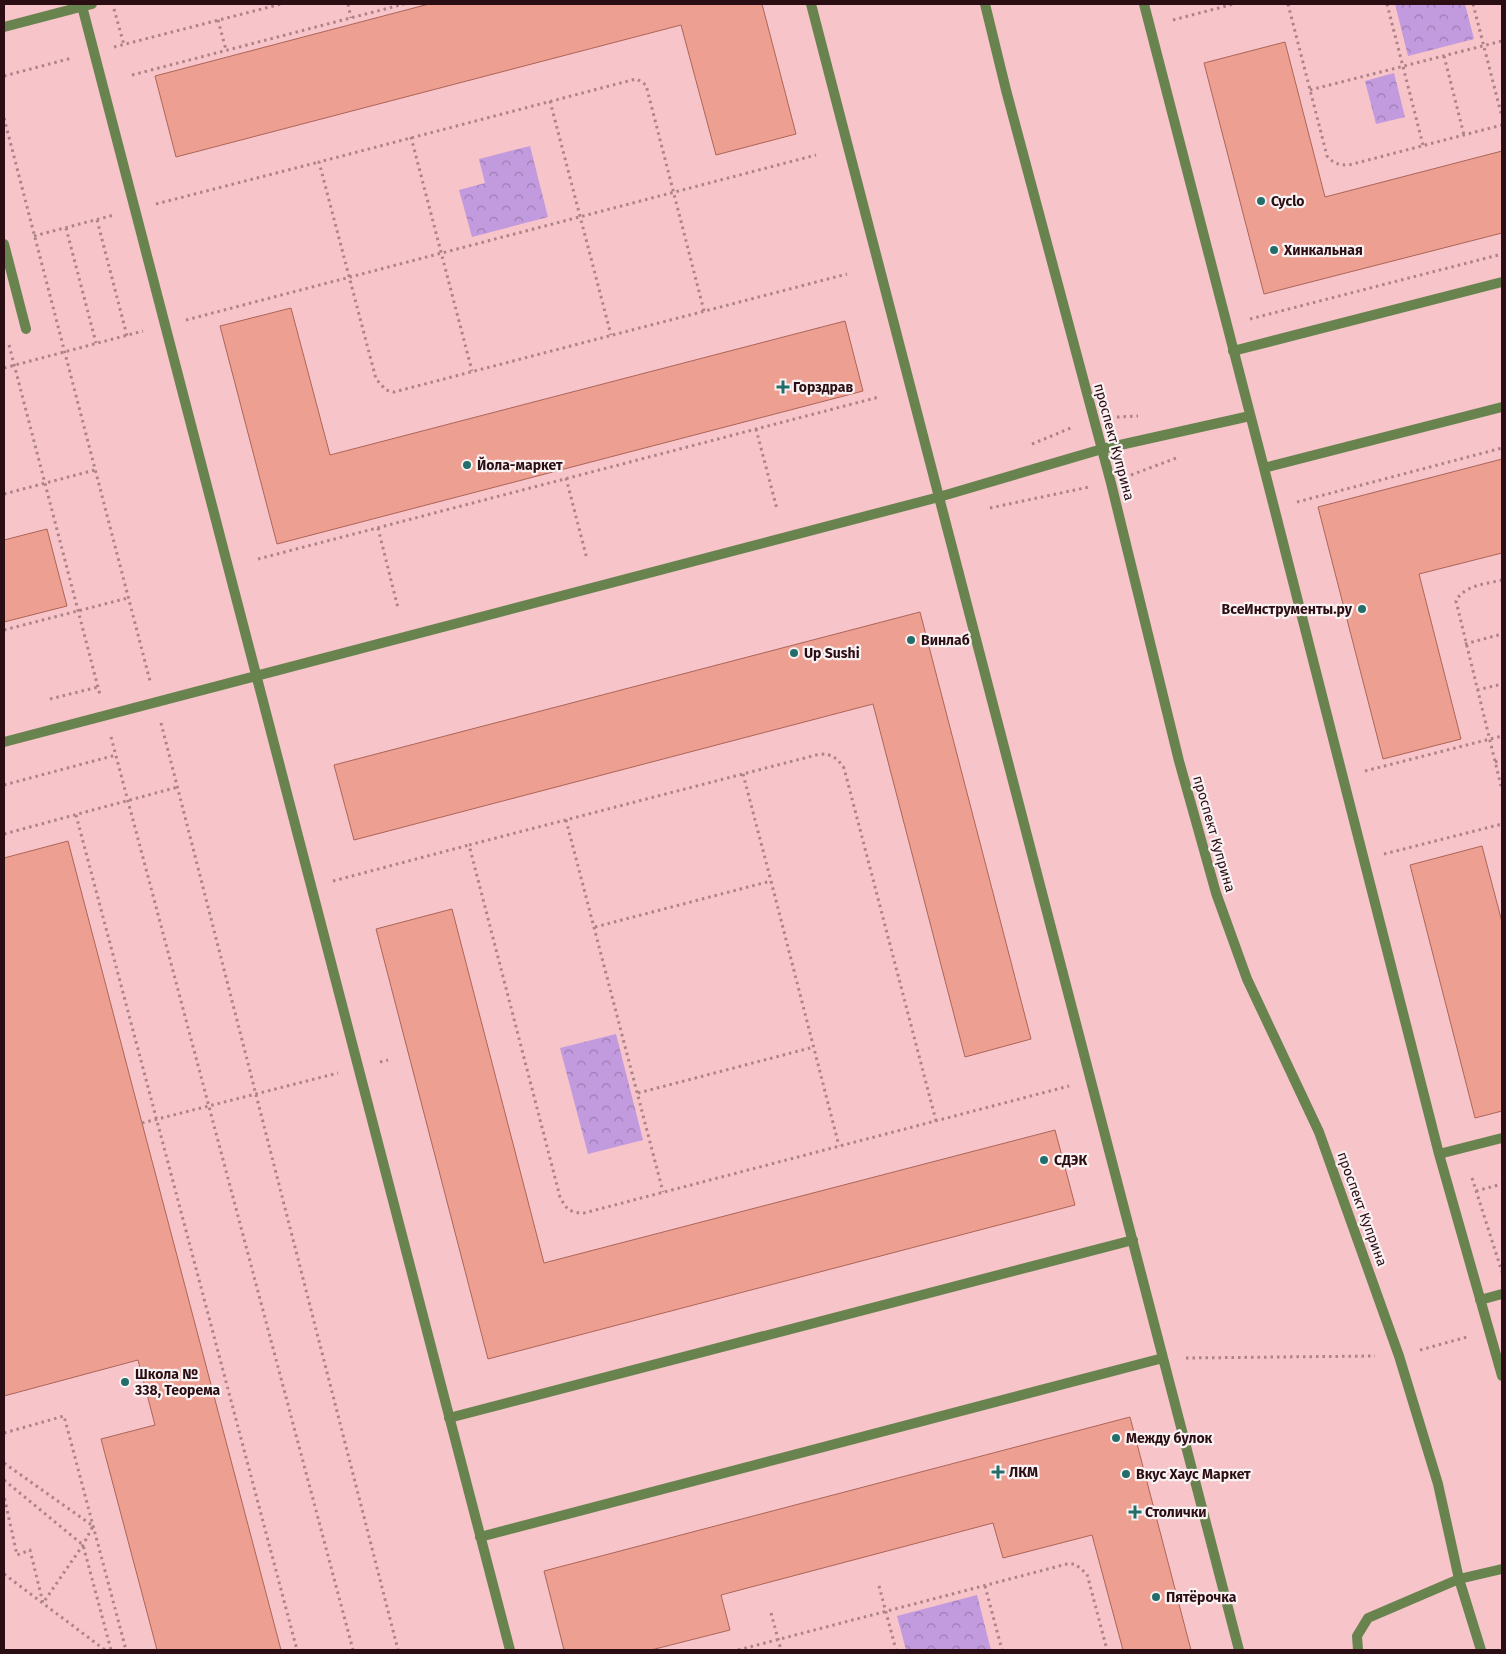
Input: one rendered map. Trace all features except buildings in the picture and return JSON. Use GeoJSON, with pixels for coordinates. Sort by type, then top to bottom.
{"type":"FeatureCollection","features":[{"type":"Feature","properties":{"kind":"lane"},"geometry":{"type":"LineString","coordinates":[[811,4],[1239,1650]]}},
{"type":"Feature","properties":{"kind":"lane","name":"проспект Куприна"},"geometry":{"type":"LineString","coordinates":[[985,4],[1006,90],[1102,450],[1179,761],[1216,893],[1247,979],[1319,1132],[1400,1356],[1438,1484],[1459,1579],[1481,1650]]}},
{"type":"Feature","properties":{"kind":"lane"},"geometry":{"type":"LineString","coordinates":[[1144,4],[1439,1154],[1502,1376]]}},
{"type":"Feature","properties":{"kind":"lane"},"geometry":{"type":"LineString","coordinates":[[4,27],[87,5],[135,210],[510,1650]]}},
{"type":"Feature","properties":{"kind":"lane"},"geometry":{"type":"LineString","coordinates":[[4,244],[26,329]]}},
{"type":"Feature","properties":{"kind":"lane"},"geometry":{"type":"LineString","coordinates":[[1233,351],[1502,282]]}},
{"type":"Feature","properties":{"kind":"lane"},"geometry":{"type":"LineString","coordinates":[[1264,468],[1502,407]]}},
{"type":"Feature","properties":{"kind":"lane"},"geometry":{"type":"LineString","coordinates":[[4,742],[939,497],[1102,450],[1250,416]]}},
{"type":"Feature","properties":{"kind":"lane"},"geometry":{"type":"LineString","coordinates":[[1439,1154],[1502,1138]]}},
{"type":"Feature","properties":{"kind":"lane"},"geometry":{"type":"LineString","coordinates":[[449,1418],[1132,1240]]}},
{"type":"Feature","properties":{"kind":"lane"},"geometry":{"type":"LineString","coordinates":[[1480,1300],[1502,1294]]}},
{"type":"Feature","properties":{"kind":"lane"},"geometry":{"type":"LineString","coordinates":[[480,1537],[1163,1358]]}},
{"type":"Feature","properties":{"kind":"lane"},"geometry":{"type":"LineString","coordinates":[[1358,1650],[1357,1636],[1368,1618],[1459,1579],[1502,1569]]}},
{"type":"Feature","properties":{"kind":"path"},"geometry":{"type":"LineString","coordinates":[[113,4],[124,45],[281,4]]}},
{"type":"Feature","properties":{"kind":"path"},"geometry":{"type":"LineString","coordinates":[[348,4],[351,18]]}},
{"type":"Feature","properties":{"kind":"path"},"geometry":{"type":"LineString","coordinates":[[132,75],[404,4]]}},
{"type":"Feature","properties":{"kind":"path"},"geometry":{"type":"LineString","coordinates":[[1173,20],[1234,4]]}},
{"type":"Feature","properties":{"kind":"path"},"geometry":{"type":"LineString","coordinates":[[1288,4],[1327,156],[1332,162],[1340,165],[1348,164],[1502,125]]}},
{"type":"Feature","properties":{"kind":"path"},"geometry":{"type":"LineString","coordinates":[[1387,4],[1423,145]]}},
{"type":"Feature","properties":{"kind":"path"},"geometry":{"type":"LineString","coordinates":[[1473,4],[1502,117]]}},
{"type":"Feature","properties":{"kind":"path"},"geometry":{"type":"LineString","coordinates":[[218,20],[226,50]]}},
{"type":"Feature","properties":{"kind":"path"},"geometry":{"type":"LineString","coordinates":[[1310,90],[1502,40]]}},
{"type":"Feature","properties":{"kind":"path"},"geometry":{"type":"LineString","coordinates":[[1444,56],[1464,135]]}},
{"type":"Feature","properties":{"kind":"path"},"geometry":{"type":"LineString","coordinates":[[4,76],[71,59]]}},
{"type":"Feature","properties":{"kind":"path"},"geometry":{"type":"LineString","coordinates":[[34,236],[632,80],[642,81],[646,85],[704,311]]}},
{"type":"Feature","properties":{"kind":"path"},"geometry":{"type":"LineString","coordinates":[[550,101],[610,335]]}},
{"type":"Feature","properties":{"kind":"path"},"geometry":{"type":"LineString","coordinates":[[4,118],[257,1094],[398,1650]]}},
{"type":"Feature","properties":{"kind":"path"},"geometry":{"type":"LineString","coordinates":[[411,138],[472,372]]}},
{"type":"Feature","properties":{"kind":"path"},"geometry":{"type":"LineString","coordinates":[[4,368],[816,155]]}},
{"type":"Feature","properties":{"kind":"path"},"geometry":{"type":"LineString","coordinates":[[319,162],[376,379],[380,386],[394,392],[847,274]]}},
{"type":"Feature","properties":{"kind":"path"},"geometry":{"type":"LineString","coordinates":[[97,220],[127,336]]}},
{"type":"Feature","properties":{"kind":"path"},"geometry":{"type":"LineString","coordinates":[[66,228],[96,343]]}},
{"type":"Feature","properties":{"kind":"path"},"geometry":{"type":"LineString","coordinates":[[1250,319],[1502,254]]}},
{"type":"Feature","properties":{"kind":"path"},"geometry":{"type":"LineString","coordinates":[[8,341],[208,1106],[353,1650]]}},
{"type":"Feature","properties":{"kind":"path"},"geometry":{"type":"LineString","coordinates":[[258,559],[879,397]]}},
{"type":"Feature","properties":{"kind":"path"},"geometry":{"type":"LineString","coordinates":[[756,429],[777,509]]}},
{"type":"Feature","properties":{"kind":"path"},"geometry":{"type":"LineString","coordinates":[[1299,510],[1296,500],[1502,448]]}},
{"type":"Feature","properties":{"kind":"path"},"geometry":{"type":"LineString","coordinates":[[4,494],[95,470]]}},
{"type":"Feature","properties":{"kind":"path"},"geometry":{"type":"LineString","coordinates":[[566,478],[587,559]]}},
{"type":"Feature","properties":{"kind":"path"},"geometry":{"type":"LineString","coordinates":[[378,528],[398,608]]}},
{"type":"Feature","properties":{"kind":"path"},"geometry":{"type":"LineString","coordinates":[[1502,580],[1471,588],[1459,594],[1456,601],[1456,611],[1489,740],[1501,779],[1502,790]]}},
{"type":"Feature","properties":{"kind":"path"},"geometry":{"type":"LineString","coordinates":[[4,630],[128,598]]}},
{"type":"Feature","properties":{"kind":"path"},"geometry":{"type":"LineString","coordinates":[[1465,644],[1502,634]]}},
{"type":"Feature","properties":{"kind":"path"},"geometry":{"type":"LineString","coordinates":[[1477,690],[1502,684]]}},
{"type":"Feature","properties":{"kind":"path"},"geometry":{"type":"LineString","coordinates":[[50,699],[98,687]]}},
{"type":"Feature","properties":{"kind":"path"},"geometry":{"type":"LineString","coordinates":[[1385,766],[1502,736]]}},
{"type":"Feature","properties":{"kind":"path"},"geometry":{"type":"LineString","coordinates":[[311,887],[820,754],[829,754],[837,758],[844,768],[936,1121]]}},
{"type":"Feature","properties":{"kind":"path"},"geometry":{"type":"LineString","coordinates":[[4,785],[116,755]]}},
{"type":"Feature","properties":{"kind":"path"},"geometry":{"type":"LineString","coordinates":[[1495,762],[1502,760]]}},
{"type":"Feature","properties":{"kind":"path"},"geometry":{"type":"LineString","coordinates":[[1363,762],[1368,780]]}},
{"type":"Feature","properties":{"kind":"path"},"geometry":{"type":"LineString","coordinates":[[743,774],[840,1146]]}},
{"type":"Feature","properties":{"kind":"path"},"geometry":{"type":"LineString","coordinates":[[4,834],[178,787]]}},
{"type":"Feature","properties":{"kind":"path"},"geometry":{"type":"LineString","coordinates":[[76,815],[297,1650]]}},
{"type":"Feature","properties":{"kind":"path"},"geometry":{"type":"LineString","coordinates":[[566,820],[664,1192]]}},
{"type":"Feature","properties":{"kind":"path"},"geometry":{"type":"LineString","coordinates":[[1406,848],[1502,824]]}},
{"type":"Feature","properties":{"kind":"path"},"geometry":{"type":"LineString","coordinates":[[1385,844],[1390,863]]}},
{"type":"Feature","properties":{"kind":"path"},"geometry":{"type":"LineString","coordinates":[[468,845],[560,1196],[566,1209],[574,1213],[584,1213],[1046,1092]]}},
{"type":"Feature","properties":{"kind":"path"},"geometry":{"type":"LineString","coordinates":[[594,927],[770,881]]}},
{"type":"Feature","properties":{"kind":"path"},"geometry":{"type":"LineString","coordinates":[[638,1093],[814,1047]]}},
{"type":"Feature","properties":{"kind":"path"},"geometry":{"type":"LineString","coordinates":[[142,1123],[388,1060]]}},
{"type":"Feature","properties":{"kind":"path"},"geometry":{"type":"LineString","coordinates":[[1462,1148],[1502,1273]]}},
{"type":"Feature","properties":{"kind":"path"},"geometry":{"type":"LineString","coordinates":[[1452,1197],[1502,1184]]}},
{"type":"Feature","properties":{"kind":"path"},"geometry":{"type":"LineString","coordinates":[[1163,1358],[1400,1356],[1489,1331]]}},
{"type":"Feature","properties":{"kind":"path"},"geometry":{"type":"LineString","coordinates":[[4,1433],[64,1416],[126,1650]]}},
{"type":"Feature","properties":{"kind":"path"},"geometry":{"type":"LineString","coordinates":[[4,1463],[93,1526]]}},
{"type":"Feature","properties":{"kind":"path"},"geometry":{"type":"LineString","coordinates":[[4,1480],[83,1545],[111,1650]]}},
{"type":"Feature","properties":{"kind":"path"},"geometry":{"type":"LineString","coordinates":[[4,1496],[17,1555],[30,1550],[43,1603]]}},
{"type":"Feature","properties":{"kind":"path"},"geometry":{"type":"LineString","coordinates":[[43,1603],[83,1545],[93,1526]]}},
{"type":"Feature","properties":{"kind":"path"},"geometry":{"type":"LineString","coordinates":[[738,1650],[1067,1564],[1075,1564],[1087,1574],[1107,1650]]}},
{"type":"Feature","properties":{"kind":"path"},"geometry":{"type":"LineString","coordinates":[[4,1574],[105,1650]]}},
{"type":"Feature","properties":{"kind":"path"},"geometry":{"type":"LineString","coordinates":[[879,1586],[896,1650]]}},
{"type":"Feature","properties":{"kind":"path"},"geometry":{"type":"LineString","coordinates":[[985,1586],[1002,1650]]}},
{"type":"Feature","properties":{"kind":"path"},"geometry":{"type":"LineString","coordinates":[[771,1613],[781,1650]]}},
{"type":"Feature","properties":{"kind":"green space"},"geometry":{"type":"Polygon","coordinates":[[[1395,4],[1465,4],[1474,39],[1408,56],[1395,4]]]}},
{"type":"Feature","properties":{"kind":"green space"},"geometry":{"type":"Polygon","coordinates":[[[1394,73],[1405,117],[1376,124],[1365,81],[1394,73]]]}},
{"type":"Feature","properties":{"kind":"green space"},"geometry":{"type":"Polygon","coordinates":[[[530,146],[548,217],[472,237],[459,190],[485,183],[479,159],[530,146]]]}},
{"type":"Feature","properties":{"kind":"green space"},"geometry":{"type":"Polygon","coordinates":[[[616,1034],[643,1140],[588,1154],[560,1048],[616,1034]]]}},
{"type":"Feature","properties":{"kind":"green space"},"geometry":{"type":"Polygon","coordinates":[[[977,1595],[991,1650],[906,1650],[897,1616],[977,1595]]]}},
{"type":"Feature","properties":{"kind":"place","name":"Cyclo"},"geometry":{"type":"Point","coordinates":[1261,201]}},
{"type":"Feature","properties":{"kind":"place","name":"Хинкальная"},"geometry":{"type":"Point","coordinates":[1274,250]}},
{"type":"Feature","properties":{"kind":"place","name":"Горздрав"},"geometry":{"type":"Point","coordinates":[783,387]}},
{"type":"Feature","properties":{"kind":"place","name":"Йола-маркет"},"geometry":{"type":"Point","coordinates":[467,465]}},
{"type":"Feature","properties":{"kind":"place","name":"ВсеИнструменты.ру"},"geometry":{"type":"Point","coordinates":[1362,609]}},
{"type":"Feature","properties":{"kind":"place","name":"Винлаб"},"geometry":{"type":"Point","coordinates":[911,640]}},
{"type":"Feature","properties":{"kind":"place","name":"Up Sushi"},"geometry":{"type":"Point","coordinates":[794,653]}},
{"type":"Feature","properties":{"kind":"place","name":"СДЭК"},"geometry":{"type":"Point","coordinates":[1044,1160]}},
{"type":"Feature","properties":{"kind":"place","name":"Школа № 338, Теорема"},"geometry":{"type":"Point","coordinates":[125,1382]}},
{"type":"Feature","properties":{"kind":"place","name":"Между булок"},"geometry":{"type":"Point","coordinates":[1116,1438]}},
{"type":"Feature","properties":{"kind":"place","name":"ЛКМ"},"geometry":{"type":"Point","coordinates":[998,1472]}},
{"type":"Feature","properties":{"kind":"place","name":"Вкус Хаус Маркет"},"geometry":{"type":"Point","coordinates":[1126,1474]}},
{"type":"Feature","properties":{"kind":"place","name":"Столички"},"geometry":{"type":"Point","coordinates":[1135,1512]}},
{"type":"Feature","properties":{"kind":"place","name":"Пятёрочка"},"geometry":{"type":"Point","coordinates":[1156,1597]}}]}
